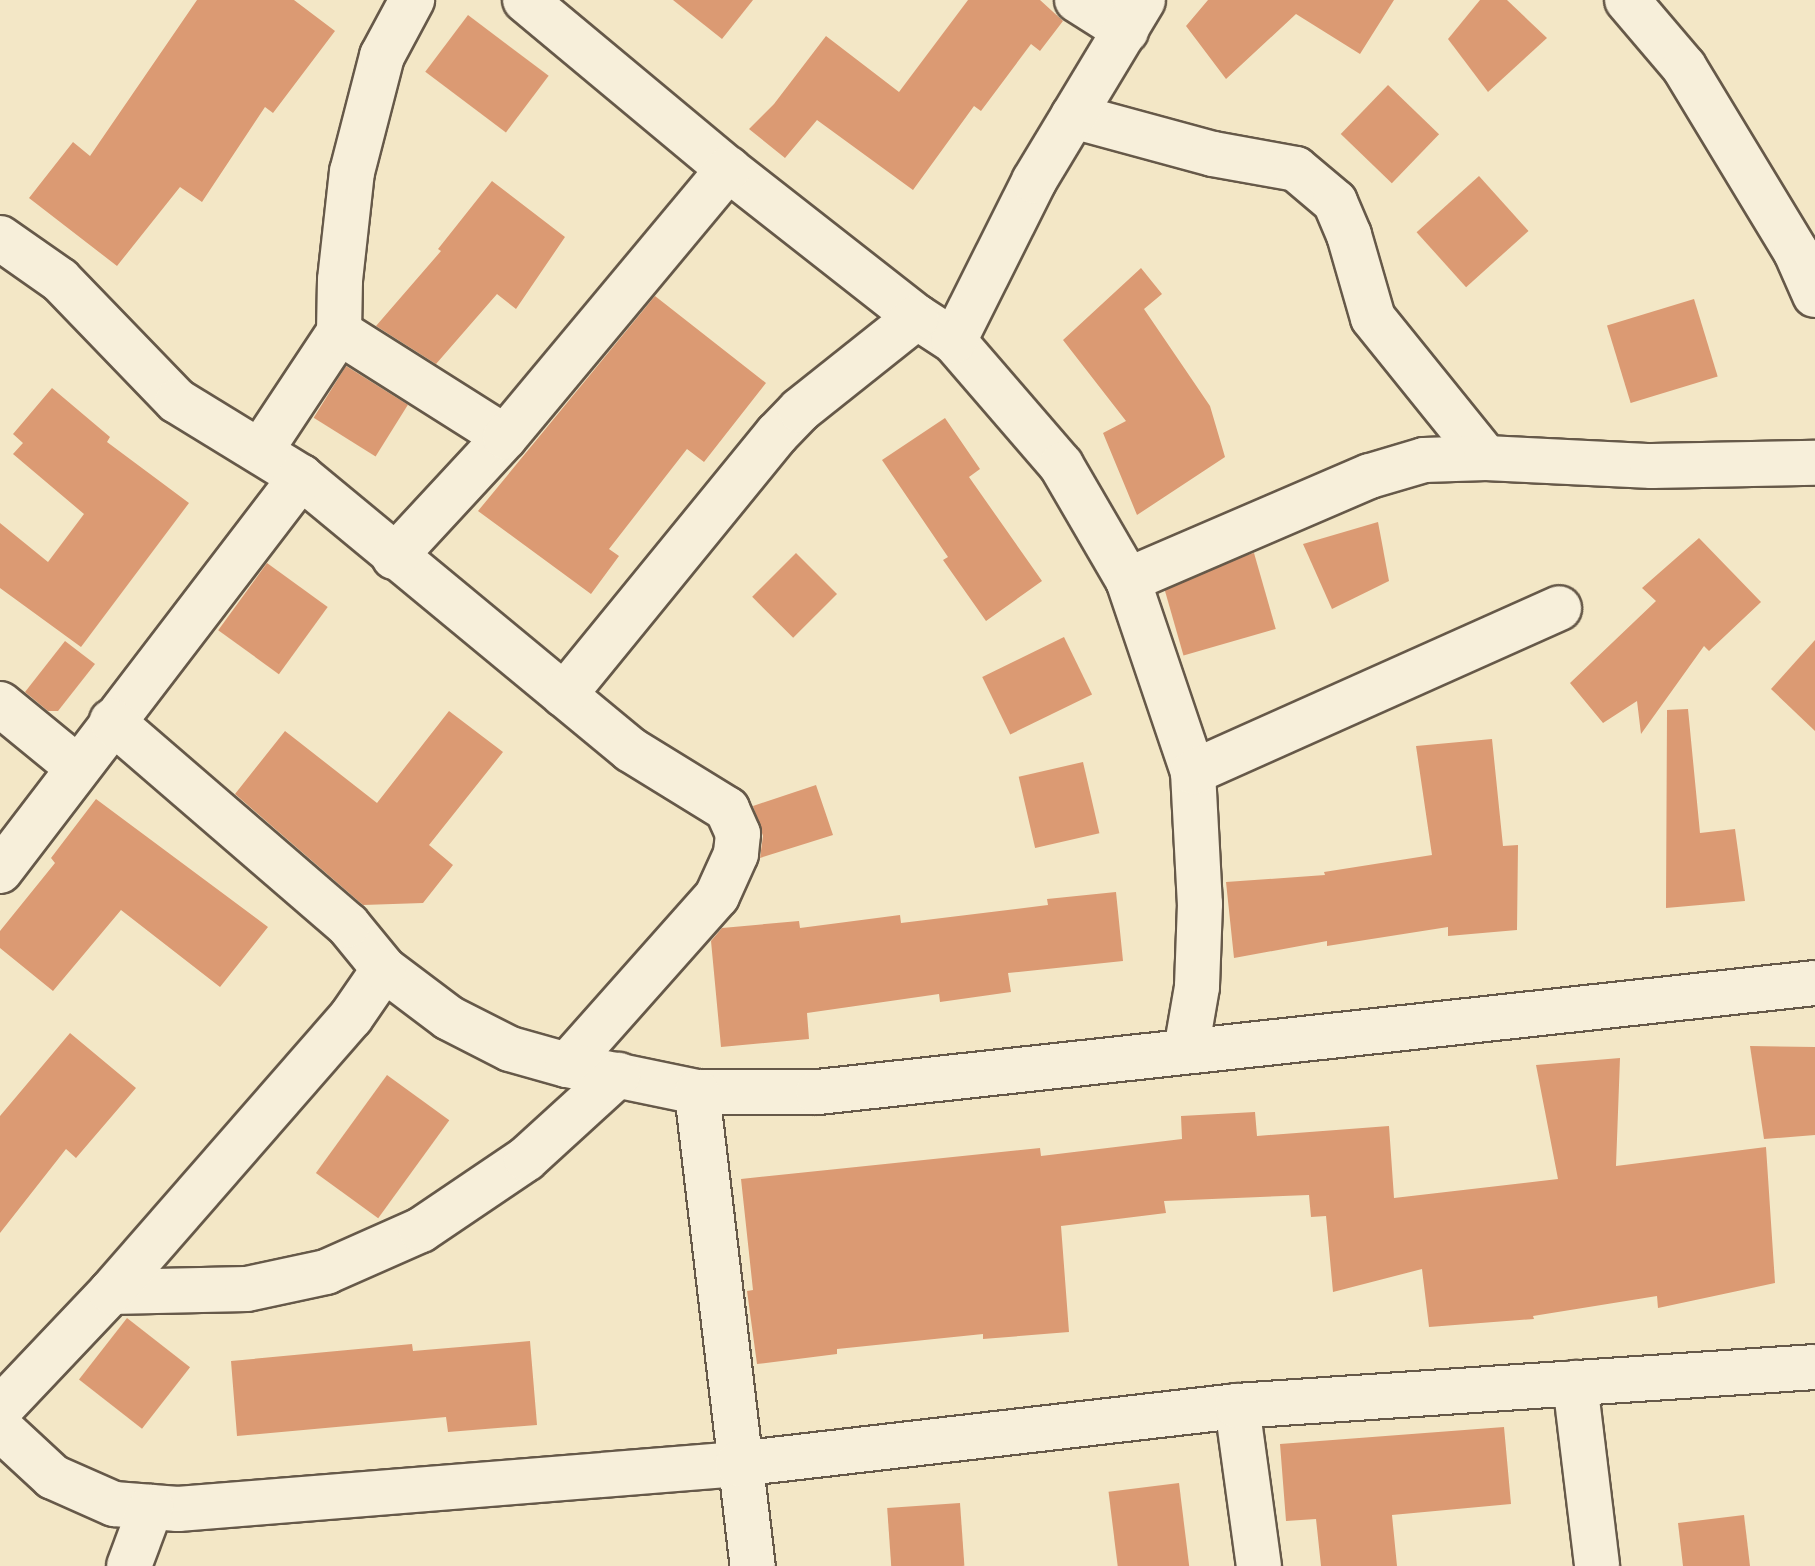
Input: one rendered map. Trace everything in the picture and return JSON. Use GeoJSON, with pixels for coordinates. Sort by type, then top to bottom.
{"type":"FeatureCollection","features":[{"type":"Feature","properties":{"kind":"street"},"geometry":{"type":"LineString","coordinates":[[261,450],[339,332],[340,280],[352,172],[382,56],[412,0]]}},
{"type":"Feature","properties":{"kind":"street"},"geometry":{"type":"LineString","coordinates":[[525,0],[728,169],[917,317],[954,341],[1061,465],[1128,580],[1193,772],[1200,904],[1197,987],[1186,1051]]}},
{"type":"Feature","properties":{"kind":"street"},"geometry":{"type":"LineString","coordinates":[[954,341],[1034,181],[1134,16],[1077,0]]}},
{"type":"Feature","properties":{"kind":"street"},"geometry":{"type":"LineString","coordinates":[[1627,0],[1684,67],[1796,252],[1815,295]]}},
{"type":"Feature","properties":{"kind":"street"},"geometry":{"type":"LineString","coordinates":[[1073,116],[1213,154],[1296,169],[1335,202],[1349,235],[1373,318],[1486,458]]}},
{"type":"Feature","properties":{"kind":"street"},"geometry":{"type":"LineString","coordinates":[[394,557],[505,437],[728,169]]}},
{"type":"Feature","properties":{"kind":"street"},"geometry":{"type":"LineString","coordinates":[[0,238],[60,280],[177,401],[301,477],[631,750],[727,809],[738,834],[736,854],[717,896],[567,1065]]}},
{"type":"Feature","properties":{"kind":"street"},"geometry":{"type":"LineString","coordinates":[[564,695],[727,491],[784,426],[917,317]]}},
{"type":"Feature","properties":{"kind":"street"},"geometry":{"type":"LineString","coordinates":[[339,332],[505,437]]}},
{"type":"Feature","properties":{"kind":"street"},"geometry":{"type":"LineString","coordinates":[[1128,580],[1370,476],[1424,460],[1486,458],[1652,466],[1815,463]]}},
{"type":"Feature","properties":{"kind":"street"},"geometry":{"type":"LineString","coordinates":[[0,871],[301,477]]}},
{"type":"Feature","properties":{"kind":"street"},"geometry":{"type":"LineString","coordinates":[[1193,772],[1559,608]]}},
{"type":"Feature","properties":{"kind":"street"},"geometry":{"type":"LineString","coordinates":[[0,704],[77,767]]}},
{"type":"Feature","properties":{"kind":"street"},"geometry":{"type":"LineString","coordinates":[[112,721],[348,925],[384,969],[449,1018],[510,1049],[567,1065],[697,1092],[818,1092],[1815,983]]}},
{"type":"Feature","properties":{"kind":"street"},"geometry":{"type":"LineString","coordinates":[[0,1409],[111,1292],[351,1017],[384,969]]}},
{"type":"Feature","properties":{"kind":"street"},"geometry":{"type":"LineString","coordinates":[[111,1292],[247,1289],[326,1272],[434,1221],[526,1159],[618,1075]]}},
{"type":"Feature","properties":{"kind":"street"},"geometry":{"type":"LineString","coordinates":[[697,1092],[738,1464],[753,1566]]}},
{"type":"Feature","properties":{"kind":"street"},"geometry":{"type":"LineString","coordinates":[[0,1428],[53,1477],[114,1504],[178,1509],[738,1464],[1237,1406],[1815,1367]]}},
{"type":"Feature","properties":{"kind":"street"},"geometry":{"type":"LineString","coordinates":[[1575,1383],[1597,1566]]}},
{"type":"Feature","properties":{"kind":"street"},"geometry":{"type":"LineString","coordinates":[[1237,1406],[1259,1566]]}},
{"type":"Feature","properties":{"kind":"street"},"geometry":{"type":"LineString","coordinates":[[129,1566],[151,1507]]}},
{"type":"Feature","properties":{"kind":"building"},"geometry":{"type":"Polygon","coordinates":[[[197,0],[294,0],[335,31],[273,113],[265,107],[202,202],[180,187],[117,266],[29,198],[73,142],[90,156],[197,0]]]}},
{"type":"Feature","properties":{"kind":"building"},"geometry":{"type":"Polygon","coordinates":[[[673,0],[753,0],[722,39],[673,0]]]}},
{"type":"Feature","properties":{"kind":"building"},"geometry":{"type":"Polygon","coordinates":[[[968,0],[1040,0],[1063,21],[1040,51],[1031,44],[981,111],[974,106],[913,190],[817,120],[785,158],[749,129],[774,104],[826,36],[899,92],[968,0]]]}},
{"type":"Feature","properties":{"kind":"building"},"geometry":{"type":"Polygon","coordinates":[[[1208,0],[1394,0],[1360,54],[1296,14],[1226,79],[1186,26],[1208,0]]]}},
{"type":"Feature","properties":{"kind":"building"},"geometry":{"type":"Polygon","coordinates":[[[1480,0],[1507,0],[1547,38],[1488,92],[1448,39],[1480,0]]]}},
{"type":"Feature","properties":{"kind":"building"},"geometry":{"type":"Polygon","coordinates":[[[468,15],[549,76],[506,132],[425,72],[468,15]]]}},
{"type":"Feature","properties":{"kind":"building"},"geometry":{"type":"Polygon","coordinates":[[[1388,85],[1439,134],[1392,183],[1341,134],[1388,85]]]}},
{"type":"Feature","properties":{"kind":"building"},"geometry":{"type":"Polygon","coordinates":[[[1479,176],[1529,231],[1466,287],[1417,232],[1479,176]]]}},
{"type":"Feature","properties":{"kind":"building"},"geometry":{"type":"Polygon","coordinates":[[[492,181],[565,237],[516,309],[497,294],[436,364],[376,326],[441,251],[438,249],[492,181]]]}},
{"type":"Feature","properties":{"kind":"building"},"geometry":{"type":"Polygon","coordinates":[[[1141,268],[1162,294],[1144,309],[1210,406],[1225,457],[1137,515],[1103,433],[1126,421],[1063,340],[1141,268]]]}},
{"type":"Feature","properties":{"kind":"building"},"geometry":{"type":"Polygon","coordinates":[[[655,296],[766,383],[704,462],[687,449],[609,549],[619,556],[591,594],[478,511],[655,296]]]}},
{"type":"Feature","properties":{"kind":"building"},"geometry":{"type":"Polygon","coordinates":[[[1694,299],[1718,376],[1631,403],[1607,326],[1694,299]]]}},
{"type":"Feature","properties":{"kind":"building"},"geometry":{"type":"Polygon","coordinates":[[[346,366],[408,405],[376,456],[314,418],[346,366]]]}},
{"type":"Feature","properties":{"kind":"building"},"geometry":{"type":"Polygon","coordinates":[[[52,388],[110,437],[107,442],[189,503],[81,647],[0,588],[0,523],[48,562],[84,514],[13,454],[23,443],[13,434],[52,388]]]}},
{"type":"Feature","properties":{"kind":"building"},"geometry":{"type":"Polygon","coordinates":[[[945,418],[980,469],[969,477],[1042,581],[986,621],[943,560],[948,557],[882,460],[945,418]]]}},
{"type":"Feature","properties":{"kind":"building"},"geometry":{"type":"Polygon","coordinates":[[[1378,522],[1389,581],[1332,609],[1303,544],[1378,522]]]}},
{"type":"Feature","properties":{"kind":"building"},"geometry":{"type":"Polygon","coordinates":[[[1699,538],[1761,602],[1709,651],[1704,646],[1641,734],[1637,701],[1603,723],[1570,683],[1656,601],[1642,588],[1699,538]]]}},
{"type":"Feature","properties":{"kind":"building"},"geometry":{"type":"Polygon","coordinates":[[[796,553],[837,594],[793,638],[752,597],[796,553]]]}},
{"type":"Feature","properties":{"kind":"building"},"geometry":{"type":"Polygon","coordinates":[[[1254,553],[1276,629],[1183,655],[1162,579],[1254,553]]]}},
{"type":"Feature","properties":{"kind":"building"},"geometry":{"type":"Polygon","coordinates":[[[267,563],[328,607],[279,674],[218,630],[267,563]]]}},
{"type":"Feature","properties":{"kind":"building"},"geometry":{"type":"Polygon","coordinates":[[[1064,637],[1092,695],[1010,734],[982,677],[1064,637]]]}},
{"type":"Feature","properties":{"kind":"building"},"geometry":{"type":"Polygon","coordinates":[[[1815,640],[1815,731],[1771,689],[1815,640]]]}},
{"type":"Feature","properties":{"kind":"building"},"geometry":{"type":"Polygon","coordinates":[[[65,641],[95,664],[58,711],[48,711],[25,692],[65,641]]]}},
{"type":"Feature","properties":{"kind":"building"},"geometry":{"type":"Polygon","coordinates":[[[1688,709],[1700,833],[1735,829],[1745,901],[1666,908],[1667,710],[1688,709]]]}},
{"type":"Feature","properties":{"kind":"building"},"geometry":{"type":"Polygon","coordinates":[[[449,711],[503,752],[429,845],[453,865],[423,903],[363,905],[235,794],[285,731],[377,803],[449,711]]]}},
{"type":"Feature","properties":{"kind":"building"},"geometry":{"type":"Polygon","coordinates":[[[1492,739],[1503,846],[1518,845],[1517,930],[1448,936],[1448,927],[1327,946],[1327,941],[1234,958],[1226,882],[1325,875],[1324,872],[1432,855],[1416,746],[1492,739]]]}},
{"type":"Feature","properties":{"kind":"building"},"geometry":{"type":"Polygon","coordinates":[[[1083,762],[1099,833],[1035,848],[1019,777],[1083,762]]]}},
{"type":"Feature","properties":{"kind":"building"},"geometry":{"type":"Polygon","coordinates":[[[816,785],[833,835],[760,858],[763,836],[753,806],[816,785]]]}},
{"type":"Feature","properties":{"kind":"building"},"geometry":{"type":"Polygon","coordinates":[[[96,799],[268,927],[220,987],[121,910],[53,991],[0,948],[0,931],[55,863],[51,858],[96,799]]]}},
{"type":"Feature","properties":{"kind":"building"},"geometry":{"type":"Polygon","coordinates":[[[1116,892],[1123,961],[1008,973],[1011,992],[940,1002],[939,994],[807,1013],[809,1039],[721,1047],[711,941],[722,928],[799,921],[800,928],[900,915],[901,923],[1048,905],[1047,899],[1116,892]]]}},
{"type":"Feature","properties":{"kind":"building"},"geometry":{"type":"Polygon","coordinates":[[[70,1033],[136,1088],[76,1158],[66,1149],[0,1233],[0,1116],[70,1033]]]}},
{"type":"Feature","properties":{"kind":"building"},"geometry":{"type":"Polygon","coordinates":[[[1750,1046],[1815,1047],[1815,1135],[1764,1139],[1750,1046]]]}},
{"type":"Feature","properties":{"kind":"building"},"geometry":{"type":"Polygon","coordinates":[[[1620,1058],[1616,1166],[1766,1147],[1775,1283],[1658,1308],[1657,1296],[1533,1316],[1534,1319],[1429,1327],[1422,1269],[1333,1292],[1326,1216],[1311,1217],[1309,1195],[1164,1201],[1166,1213],[1061,1226],[1069,1332],[983,1339],[983,1334],[837,1349],[837,1354],[757,1364],[747,1291],[753,1290],[741,1179],[1040,1148],[1041,1156],[1182,1139],[1181,1116],[1255,1112],[1257,1136],[1389,1126],[1394,1198],[1558,1179],[1536,1065],[1620,1058]]]}},
{"type":"Feature","properties":{"kind":"building"},"geometry":{"type":"Polygon","coordinates":[[[387,1075],[449,1120],[378,1218],[316,1173],[387,1075]]]}},
{"type":"Feature","properties":{"kind":"building"},"geometry":{"type":"Polygon","coordinates":[[[127,1318],[190,1367],[142,1429],[79,1379],[127,1318]]]}},
{"type":"Feature","properties":{"kind":"building"},"geometry":{"type":"Polygon","coordinates":[[[530,1341],[537,1425],[448,1432],[446,1417],[237,1436],[231,1361],[412,1344],[413,1351],[530,1341]]]}},
{"type":"Feature","properties":{"kind":"building"},"geometry":{"type":"Polygon","coordinates":[[[1504,1427],[1511,1504],[1392,1515],[1397,1566],[1321,1566],[1316,1519],[1286,1521],[1280,1444],[1504,1427]]]}},
{"type":"Feature","properties":{"kind":"building"},"geometry":{"type":"Polygon","coordinates":[[[1179,1483],[1189,1566],[1118,1566],[1109,1492],[1179,1483]]]}},
{"type":"Feature","properties":{"kind":"building"},"geometry":{"type":"Polygon","coordinates":[[[960,1503],[964,1566],[891,1566],[887,1508],[960,1503]]]}},
{"type":"Feature","properties":{"kind":"building"},"geometry":{"type":"Polygon","coordinates":[[[1744,1515],[1750,1566],[1683,1566],[1678,1523],[1744,1515]]]}}]}
